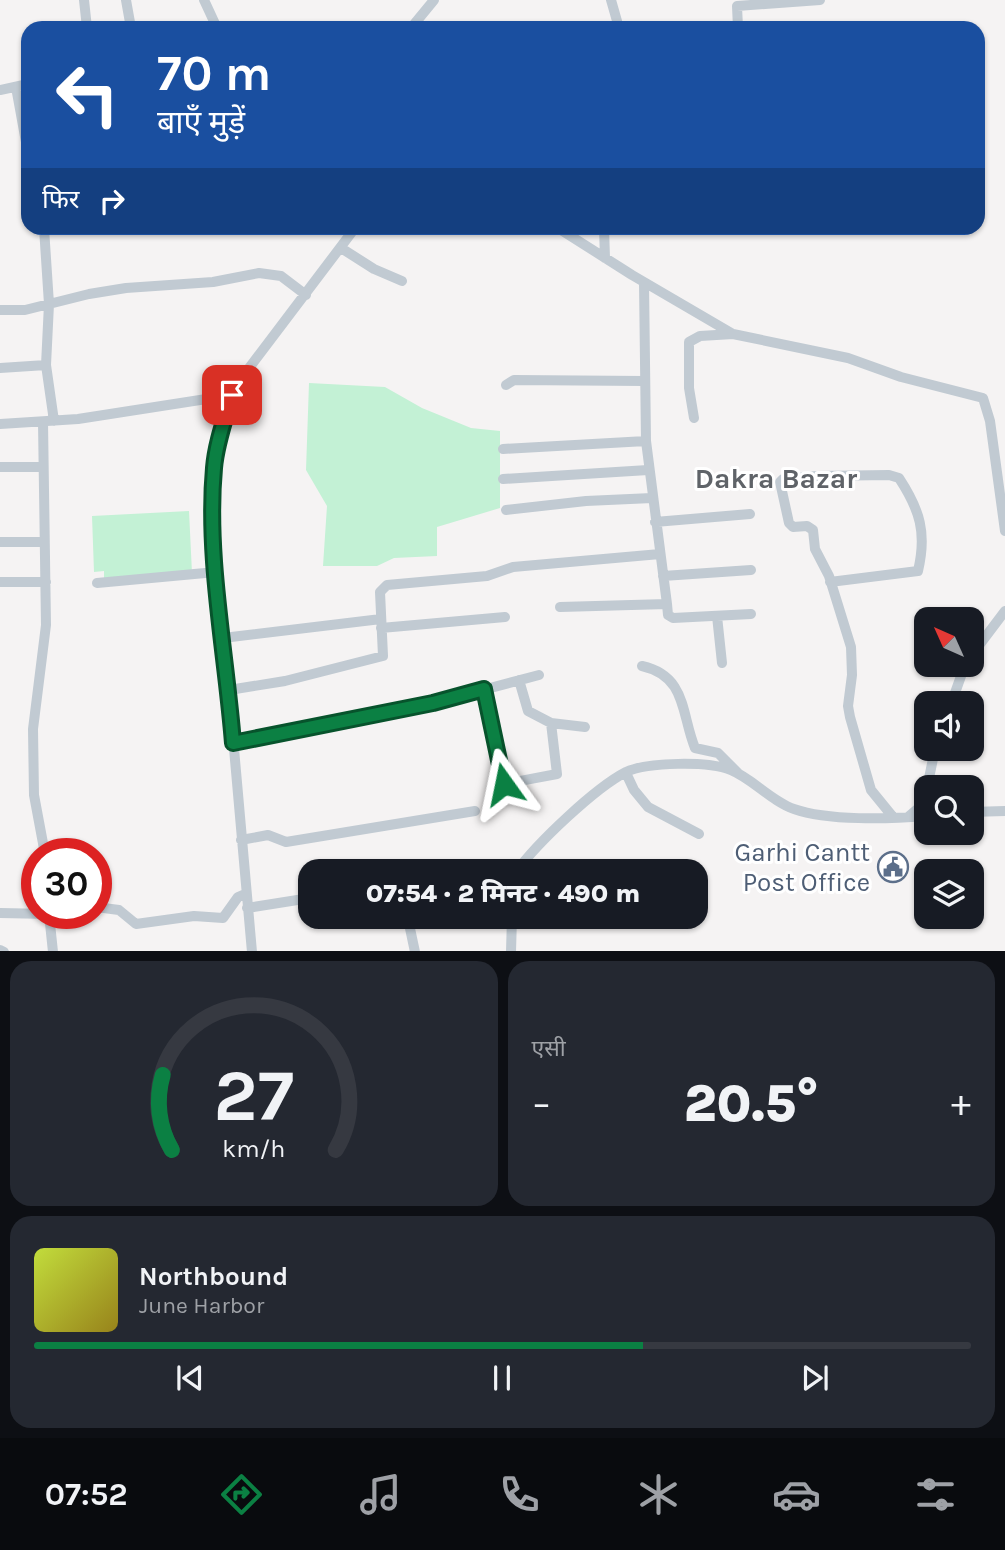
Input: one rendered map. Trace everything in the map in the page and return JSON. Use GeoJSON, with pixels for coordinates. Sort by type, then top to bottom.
{"type":"FeatureCollection","features":[{"type":"Feature","properties":{"kind":"street"},"geometry":{"type":"LineString","coordinates":[[83,0],[86,21]]}},
{"type":"Feature","properties":{"kind":"street"},"geometry":{"type":"LineString","coordinates":[[126,0],[130,21]]}},
{"type":"Feature","properties":{"kind":"street"},"geometry":{"type":"LineString","coordinates":[[204,0],[214,21]]}},
{"type":"Feature","properties":{"kind":"street"},"geometry":{"type":"LineString","coordinates":[[418,21],[434,0]]}},
{"type":"Feature","properties":{"kind":"street"},"geometry":{"type":"LineString","coordinates":[[611,0],[617,21]]}},
{"type":"Feature","properties":{"kind":"street"},"geometry":{"type":"LineString","coordinates":[[737,21],[734,3],[821,0]]}},
{"type":"Feature","properties":{"kind":"street"},"geometry":{"type":"LineString","coordinates":[[0,90],[21,86]]}},
{"type":"Feature","properties":{"kind":"street"},"geometry":{"type":"LineString","coordinates":[[16,87],[21,114]]}},
{"type":"Feature","properties":{"kind":"street"},"geometry":{"type":"LineString","coordinates":[[44,235],[49,304],[46,365],[54,421]]}},
{"type":"Feature","properties":{"kind":"street"},"geometry":{"type":"LineString","coordinates":[[251,951],[216,572],[212,503],[214,466],[221,431],[232,395],[240,380],[350,235]]}},
{"type":"Feature","properties":{"kind":"street"},"geometry":{"type":"LineString","coordinates":[[569,235],[644,283],[733,334]]}},
{"type":"Feature","properties":{"kind":"street"},"geometry":{"type":"LineString","coordinates":[[604,235],[605,258]]}},
{"type":"Feature","properties":{"kind":"street"},"geometry":{"type":"LineString","coordinates":[[341,248],[374,269],[402,281]]}},
{"type":"Feature","properties":{"kind":"street"},"geometry":{"type":"LineString","coordinates":[[0,310],[15,312],[114,290],[213,282],[259,273],[281,276],[306,295]]}},
{"type":"Feature","properties":{"kind":"street"},"geometry":{"type":"LineString","coordinates":[[644,283],[648,470],[668,615],[673,618],[751,614]]}},
{"type":"Feature","properties":{"kind":"street"},"geometry":{"type":"LineString","coordinates":[[694,418],[688,388],[689,342],[700,336],[733,334],[848,358],[901,377],[983,398],[990,421],[1005,531]]}},
{"type":"Feature","properties":{"kind":"street"},"geometry":{"type":"LineString","coordinates":[[0,368],[46,365]]}},
{"type":"Feature","properties":{"kind":"street"},"geometry":{"type":"LineString","coordinates":[[506,386],[514,380],[644,381]]}},
{"type":"Feature","properties":{"kind":"street"},"geometry":{"type":"LineString","coordinates":[[0,424],[54,421],[232,395]]}},
{"type":"Feature","properties":{"kind":"street"},"geometry":{"type":"LineString","coordinates":[[42,838],[34,795],[33,729],[46,644],[43,422]]}},
{"type":"Feature","properties":{"kind":"street"},"geometry":{"type":"LineString","coordinates":[[503,449],[646,441]]}},
{"type":"Feature","properties":{"kind":"street"},"geometry":{"type":"LineString","coordinates":[[0,467],[43,467]]}},
{"type":"Feature","properties":{"kind":"street"},"geometry":{"type":"LineString","coordinates":[[503,479],[648,470]]}},
{"type":"Feature","properties":{"kind":"street"},"geometry":{"type":"LineString","coordinates":[[830,582],[918,571],[924,547],[921,522],[899,478],[889,475],[817,475],[781,480],[789,523],[793,527],[807,526],[813,530],[815,549],[830,582],[850,647],[850,717],[871,790],[893,817]]}},
{"type":"Feature","properties":{"kind":"street"},"geometry":{"type":"LineString","coordinates":[[506,510],[586,501],[652,498]]}},
{"type":"Feature","properties":{"kind":"street"},"geometry":{"type":"LineString","coordinates":[[655,522],[750,514]]}},
{"type":"Feature","properties":{"kind":"street"},"geometry":{"type":"LineString","coordinates":[[0,542],[44,541]]}},
{"type":"Feature","properties":{"kind":"street"},"geometry":{"type":"LineString","coordinates":[[229,690],[285,681],[379,659],[384,650],[380,592],[390,584],[487,576],[513,567],[660,554]]}},
{"type":"Feature","properties":{"kind":"street"},"geometry":{"type":"LineString","coordinates":[[663,576],[751,570]]}},
{"type":"Feature","properties":{"kind":"street"},"geometry":{"type":"LineString","coordinates":[[97,583],[216,572]]}},
{"type":"Feature","properties":{"kind":"street"},"geometry":{"type":"LineString","coordinates":[[0,582],[46,582]]}},
{"type":"Feature","properties":{"kind":"street"},"geometry":{"type":"LineString","coordinates":[[560,607],[667,604]]}},
{"type":"Feature","properties":{"kind":"street"},"geometry":{"type":"LineString","coordinates":[[984,639],[1005,611]]}},
{"type":"Feature","properties":{"kind":"street"},"geometry":{"type":"LineString","coordinates":[[717,616],[722,663]]}},
{"type":"Feature","properties":{"kind":"street"},"geometry":{"type":"LineString","coordinates":[[223,638],[381,623],[505,617]]}},
{"type":"Feature","properties":{"kind":"street"},"geometry":{"type":"LineString","coordinates":[[642,666],[663,674],[676,687],[687,715],[695,748],[718,753],[731,763],[741,776]]}},
{"type":"Feature","properties":{"kind":"street"},"geometry":{"type":"LineString","coordinates":[[233,743],[433,703],[539,675]]}},
{"type":"Feature","properties":{"kind":"street"},"geometry":{"type":"LineString","coordinates":[[519,680],[527,711],[551,723],[584,727]]}},
{"type":"Feature","properties":{"kind":"street"},"geometry":{"type":"LineString","coordinates":[[484,689],[504,784],[557,774],[551,723]]}},
{"type":"Feature","properties":{"kind":"street"},"geometry":{"type":"LineString","coordinates":[[528,859],[559,825],[625,772],[637,768],[699,763],[731,770],[792,809],[823,816],[914,817]]}},
{"type":"Feature","properties":{"kind":"street"},"geometry":{"type":"LineString","coordinates":[[625,772],[634,790],[648,807],[699,834]]}},
{"type":"Feature","properties":{"kind":"street"},"geometry":{"type":"LineString","coordinates":[[241,840],[268,835],[286,842],[475,811]]}},
{"type":"Feature","properties":{"kind":"street"},"geometry":{"type":"LineString","coordinates":[[908,817],[914,811]]}},
{"type":"Feature","properties":{"kind":"street"},"geometry":{"type":"LineString","coordinates":[[984,812],[1005,811]]}},
{"type":"Feature","properties":{"kind":"street"},"geometry":{"type":"LineString","coordinates":[[112,909],[119,910],[136,924],[194,916],[223,918],[238,897],[245,894]]}},
{"type":"Feature","properties":{"kind":"street"},"geometry":{"type":"LineString","coordinates":[[247,908],[298,900]]}},
{"type":"Feature","properties":{"kind":"street"},"geometry":{"type":"LineString","coordinates":[[0,913],[21,913]]}},
{"type":"Feature","properties":{"kind":"street"},"geometry":{"type":"LineString","coordinates":[[51,929],[53,951]]}},
{"type":"Feature","properties":{"kind":"street"},"geometry":{"type":"LineString","coordinates":[[410,929],[415,951]]}},
{"type":"Feature","properties":{"kind":"street"},"geometry":{"type":"LineString","coordinates":[[511,951],[512,929]]}},
{"type":"Feature","properties":{"kind":"green space"},"geometry":{"type":"Polygon","coordinates":[[[309,383],[385,387],[422,408],[471,428],[500,431],[500,508],[437,527],[437,556],[394,558],[377,566],[323,566],[327,506],[306,470],[309,383]]]}},
{"type":"Feature","properties":{"kind":"green space"},"geometry":{"type":"Polygon","coordinates":[[[189,511],[192,573],[104,578],[104,571],[94,572],[92,516],[189,511]]]}},
{"type":"Feature","properties":{"kind":"place","name":"Garhi Cantt Post Office"},"geometry":{"type":"Point","coordinates":[893,867]}},
{"type":"Feature","properties":{"kind":"district","name":"Dakra Bazar"},"geometry":{"type":"Point","coordinates":[776,478]}},
{"type":"Feature","properties":{"kind":"route"},"geometry":{"type":"LineString","coordinates":[[232,395],[214,466],[212,503],[233,743],[433,703],[484,689],[504,784]]}}]}
